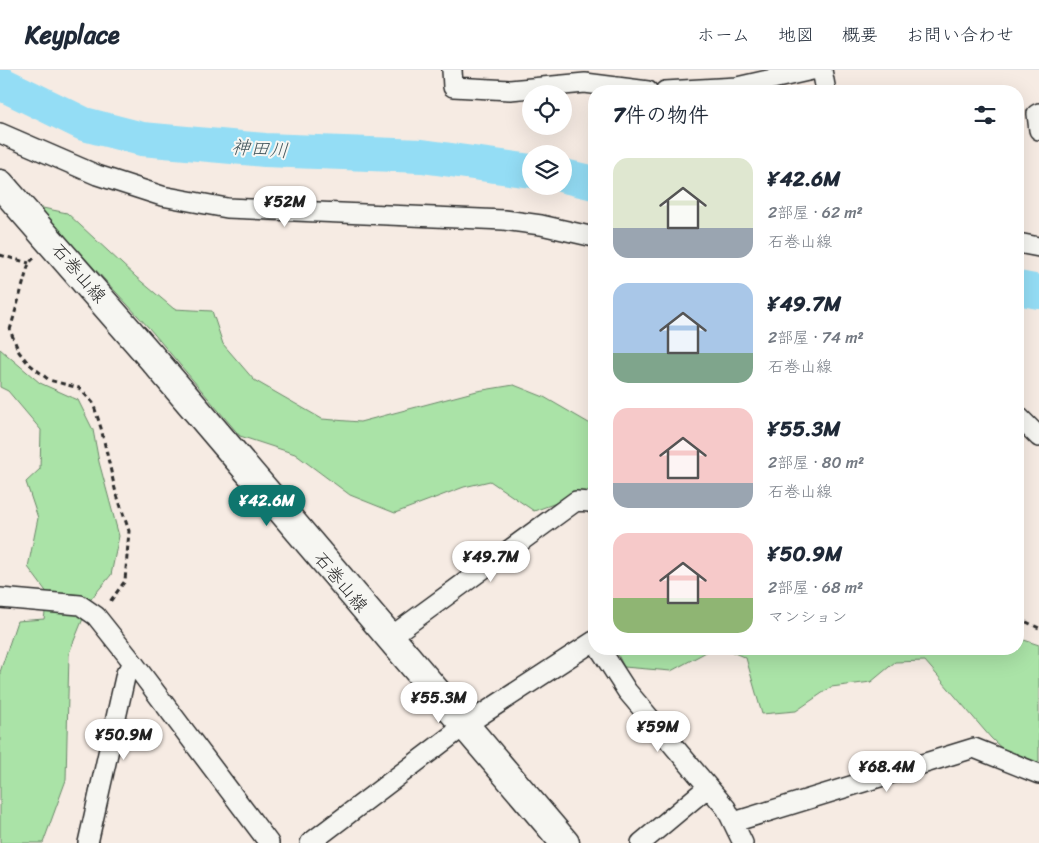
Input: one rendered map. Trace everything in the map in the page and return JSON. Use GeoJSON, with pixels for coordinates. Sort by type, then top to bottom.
{"type":"FeatureCollection","features":[{"type":"Feature","properties":{"kind":"main road","name":"石巻山線"},"geometry":{"type":"LineString","coordinates":[[0,184],[159,366],[564,843]]}},
{"type":"Feature","properties":{"kind":"street"},"geometry":{"type":"LineString","coordinates":[[452,70],[453,87],[510,90],[585,83],[601,85]]}},
{"type":"Feature","properties":{"kind":"street"},"geometry":{"type":"LineString","coordinates":[[746,85],[812,70]]}},
{"type":"Feature","properties":{"kind":"street"},"geometry":{"type":"LineString","coordinates":[[822,70],[825,85]]}},
{"type":"Feature","properties":{"kind":"street"},"geometry":{"type":"LineString","coordinates":[[1039,114],[1036,114],[1039,130]]}},
{"type":"Feature","properties":{"kind":"street"},"geometry":{"type":"LineString","coordinates":[[0,133],[115,181],[162,196],[227,208],[504,220],[588,236]]}},
{"type":"Feature","properties":{"kind":"street"},"geometry":{"type":"LineString","coordinates":[[1024,244],[1039,247]]}},
{"type":"Feature","properties":{"kind":"street"},"geometry":{"type":"LineString","coordinates":[[1024,422],[1039,437]]}},
{"type":"Feature","properties":{"kind":"street"},"geometry":{"type":"LineString","coordinates":[[389,638],[576,501],[588,502]]}},
{"type":"Feature","properties":{"kind":"street"},"geometry":{"type":"LineString","coordinates":[[0,598],[80,605],[96,616],[136,665],[269,843]]}},
{"type":"Feature","properties":{"kind":"street"},"geometry":{"type":"LineString","coordinates":[[310,843],[464,726],[588,645]]}},
{"type":"Feature","properties":{"kind":"street"},"geometry":{"type":"LineString","coordinates":[[604,655],[627,691],[726,808],[743,843]]}},
{"type":"Feature","properties":{"kind":"street"},"geometry":{"type":"LineString","coordinates":[[88,843],[126,673],[136,665]]}},
{"type":"Feature","properties":{"kind":"street"},"geometry":{"type":"LineString","coordinates":[[734,822],[974,748],[1039,774]]}},
{"type":"Feature","properties":{"kind":"street"},"geometry":{"type":"LineString","coordinates":[[641,843],[708,787]]}},
{"type":"Feature","properties":{"kind":"path"},"geometry":{"type":"LineString","coordinates":[[51,242],[41,249],[29,263],[10,330],[19,352],[28,363],[49,380],[79,388],[93,403],[101,428],[115,489],[129,531],[125,581],[114,598],[96,616]]}},
{"type":"Feature","properties":{"kind":"path"},"geometry":{"type":"LineString","coordinates":[[0,255],[29,263]]}},
{"type":"Feature","properties":{"kind":"path"},"geometry":{"type":"LineString","coordinates":[[1024,621],[1039,628]]}},
{"type":"Feature","properties":{"kind":"green space"},"geometry":{"type":"Polygon","coordinates":[[[38,207],[67,213],[136,277],[174,309],[212,311],[223,344],[254,380],[322,419],[360,422],[477,391],[514,385],[544,397],[588,423],[588,513],[576,496],[534,511],[490,481],[464,487],[395,513],[350,495],[295,454],[240,436],[149,328],[38,207]]]}},
{"type":"Feature","properties":{"kind":"green space"},"geometry":{"type":"Polygon","coordinates":[[[0,349],[40,383],[78,400],[93,430],[99,462],[119,536],[111,575],[91,599],[69,653],[66,780],[43,843],[0,843],[0,672],[17,621],[44,619],[48,594],[28,567],[38,518],[26,482],[40,469],[41,430],[8,391],[0,387],[0,349]]]}},
{"type":"Feature","properties":{"kind":"green space"},"geometry":{"type":"Polygon","coordinates":[[[1024,640],[1039,645],[1039,769],[1015,761],[991,738],[925,661],[895,662],[871,682],[831,687],[796,711],[762,714],[746,658],[739,655],[1024,655],[1024,640]]]}},
{"type":"Feature","properties":{"kind":"green space"},"geometry":{"type":"Polygon","coordinates":[[[618,655],[701,655],[671,671],[624,667],[618,655]]]}},
{"type":"Feature","properties":{"kind":"waterway","name":"神田川"},"geometry":{"type":"LineString","coordinates":[[0,83],[84,124],[142,139],[265,150],[422,156],[522,170]]}},
{"type":"Feature","properties":{"kind":"waterway","name":"神田川"},"geometry":{"type":"LineString","coordinates":[[572,178],[588,182]]}},
{"type":"Feature","properties":{"kind":"waterway","name":"神田川"},"geometry":{"type":"LineString","coordinates":[[1024,289],[1039,292]]}}]}
